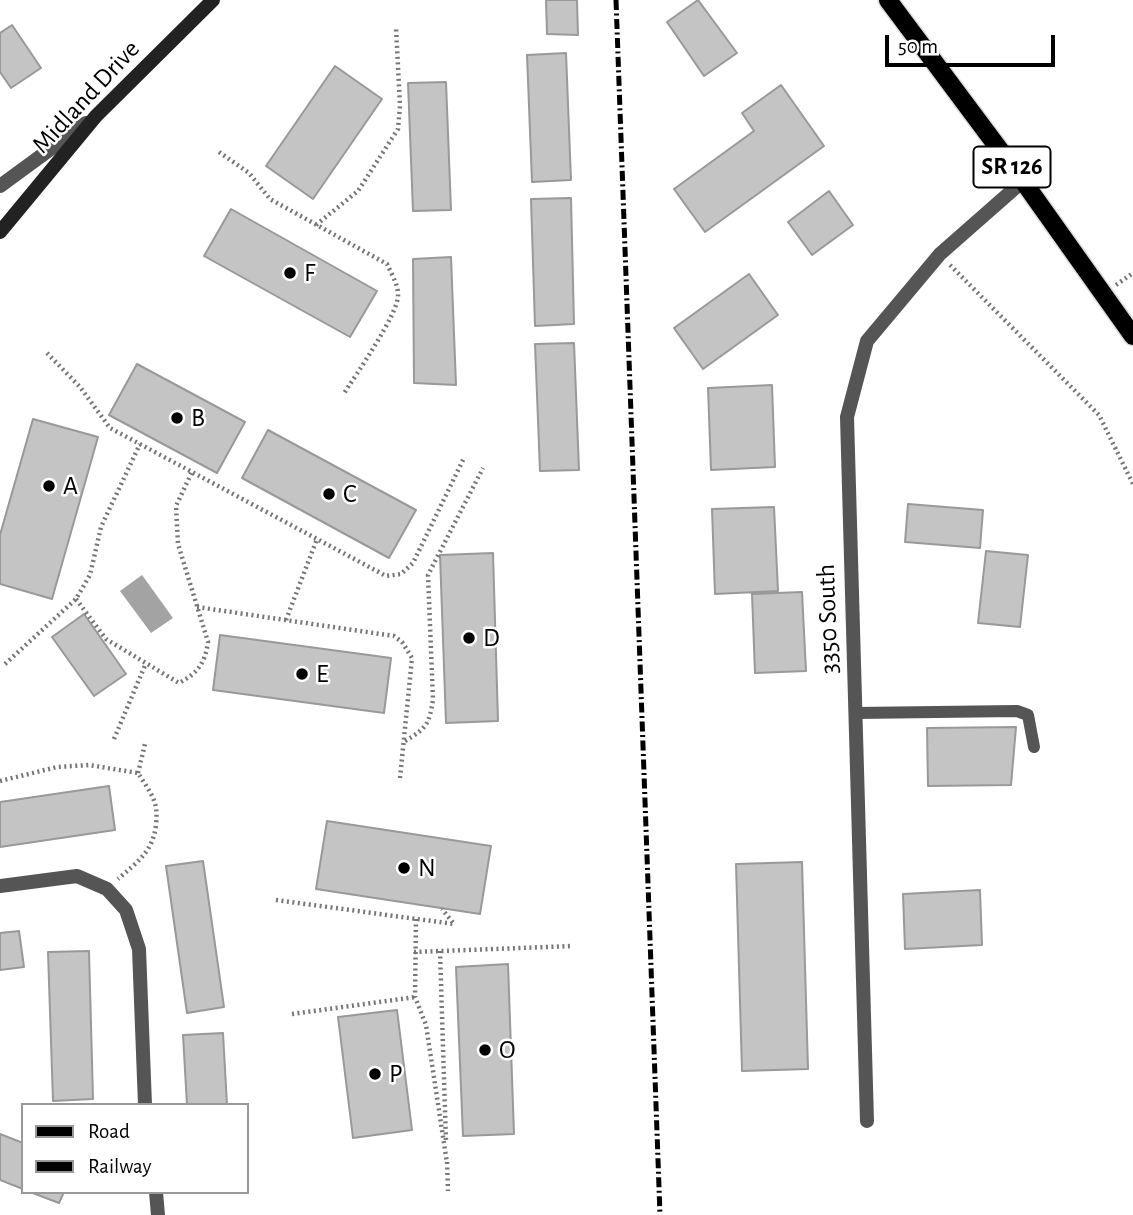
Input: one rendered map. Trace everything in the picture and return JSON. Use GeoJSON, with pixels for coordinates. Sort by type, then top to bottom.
{"type":"FeatureCollection","features":[{"type":"Feature","properties":{"kind":"main road","name":"Midland Drive"},"geometry":{"type":"LineString","coordinates":[[0,232],[96,116],[213,0]]}},
{"type":"Feature","properties":{"kind":"main road","name":"SR 126"},"geometry":{"type":"LineString","coordinates":[[888,0],[1023,181],[1133,336]]}},
{"type":"Feature","properties":{"kind":"street"},"geometry":{"type":"LineString","coordinates":[[0,186],[96,116]]}},
{"type":"Feature","properties":{"kind":"street","name":"3350 South"},"geometry":{"type":"LineString","coordinates":[[867,1121],[846,417],[867,341],[940,254],[1023,181]]}},
{"type":"Feature","properties":{"kind":"street"},"geometry":{"type":"LineString","coordinates":[[0,886],[77,876],[107,889],[126,911],[139,949],[145,1103]]}},
{"type":"Feature","properties":{"kind":"street"},"geometry":{"type":"LineString","coordinates":[[156,1194],[158,1215]]}},
{"type":"Feature","properties":{"kind":"lane"},"geometry":{"type":"LineString","coordinates":[[855,713],[1017,711],[1028,715],[1034,747]]}},
{"type":"Feature","properties":{"kind":"path"},"geometry":{"type":"LineString","coordinates":[[316,225],[358,191],[398,129],[400,106],[396,27]]}},
{"type":"Feature","properties":{"kind":"path"},"geometry":{"type":"LineString","coordinates":[[219,152],[249,173],[270,199],[387,264],[398,295],[394,313],[343,395]]}},
{"type":"Feature","properties":{"kind":"path"},"geometry":{"type":"LineString","coordinates":[[940,254],[1099,415],[1133,484]]}},
{"type":"Feature","properties":{"kind":"path"},"geometry":{"type":"LineString","coordinates":[[47,354],[80,387],[110,428],[387,576],[401,574],[413,564],[464,458]]}},
{"type":"Feature","properties":{"kind":"path"},"geometry":{"type":"LineString","coordinates":[[5,664],[76,598],[90,575],[100,527],[140,444]]}},
{"type":"Feature","properties":{"kind":"path"},"geometry":{"type":"LineString","coordinates":[[404,741],[421,732],[429,719],[433,700],[428,575],[483,468]]}},
{"type":"Feature","properties":{"kind":"path"},"geometry":{"type":"LineString","coordinates":[[76,598],[106,639],[179,683],[193,676],[206,657],[208,642],[178,544],[176,506],[192,472]]}},
{"type":"Feature","properties":{"kind":"path"},"geometry":{"type":"LineString","coordinates":[[286,620],[317,539]]}},
{"type":"Feature","properties":{"kind":"path"},"geometry":{"type":"LineString","coordinates":[[197,607],[394,636],[402,642],[412,658],[400,778]]}},
{"type":"Feature","properties":{"kind":"path"},"geometry":{"type":"LineString","coordinates":[[114,739],[146,663]]}},
{"type":"Feature","properties":{"kind":"path"},"geometry":{"type":"LineString","coordinates":[[107,889],[150,848],[155,832],[158,811],[138,773],[145,744]]}},
{"type":"Feature","properties":{"kind":"path"},"geometry":{"type":"LineString","coordinates":[[0,781],[57,767],[89,765],[138,773]]}},
{"type":"Feature","properties":{"kind":"path"},"geometry":{"type":"LineString","coordinates":[[276,900],[454,924],[442,909]]}},
{"type":"Feature","properties":{"kind":"path"},"geometry":{"type":"LineString","coordinates":[[416,919],[415,997],[426,1026],[447,1163]]}},
{"type":"Feature","properties":{"kind":"path"},"geometry":{"type":"LineString","coordinates":[[414,952],[573,946]]}},
{"type":"Feature","properties":{"kind":"path"},"geometry":{"type":"LineString","coordinates":[[440,951],[448,1191]]}},
{"type":"Feature","properties":{"kind":"path"},"geometry":{"type":"LineString","coordinates":[[292,1014],[415,997]]}},
{"type":"Feature","properties":{"kind":"shaded area"},"geometry":{"type":"Polygon","coordinates":[[[142,575],[173,618],[151,633],[120,591],[142,575]]]}},
{"type":"Feature","properties":{"kind":"building"},"geometry":{"type":"Polygon","coordinates":[[[546,0],[577,0],[578,35],[547,34],[546,0]]]}},
{"type":"Feature","properties":{"kind":"building"},"geometry":{"type":"Polygon","coordinates":[[[698,0],[737,53],[704,76],[667,22],[698,0]]]}},
{"type":"Feature","properties":{"kind":"building"},"geometry":{"type":"Polygon","coordinates":[[[12,25],[41,68],[11,88],[0,72],[0,33],[12,25]]]}},
{"type":"Feature","properties":{"kind":"building"},"geometry":{"type":"Polygon","coordinates":[[[566,53],[571,180],[532,182],[527,55],[566,53]]]}},
{"type":"Feature","properties":{"kind":"building"},"geometry":{"type":"Polygon","coordinates":[[[335,66],[382,99],[313,199],[266,166],[335,66]]]}},
{"type":"Feature","properties":{"kind":"building"},"geometry":{"type":"Polygon","coordinates":[[[446,82],[451,210],[413,211],[408,83],[446,82]]]}},
{"type":"Feature","properties":{"kind":"building"},"geometry":{"type":"Polygon","coordinates":[[[781,85],[824,146],[705,232],[674,189],[754,131],[742,113],[781,85]]]}},
{"type":"Feature","properties":{"kind":"building"},"geometry":{"type":"Polygon","coordinates":[[[829,191],[853,225],[812,255],[788,222],[829,191]]]}},
{"type":"Feature","properties":{"kind":"building"},"geometry":{"type":"Polygon","coordinates":[[[571,198],[574,324],[535,326],[531,199],[571,198]]]}},
{"type":"Feature","properties":{"kind":"building","name":"F"},"geometry":{"type":"Polygon","coordinates":[[[231,209],[377,291],[350,337],[204,256],[231,209]]]}},
{"type":"Feature","properties":{"kind":"building"},"geometry":{"type":"Polygon","coordinates":[[[451,257],[456,385],[414,383],[413,259],[451,257]]]}},
{"type":"Feature","properties":{"kind":"building"},"geometry":{"type":"Polygon","coordinates":[[[749,274],[778,315],[703,369],[674,328],[749,274]]]}},
{"type":"Feature","properties":{"kind":"building"},"geometry":{"type":"Polygon","coordinates":[[[574,343],[579,470],[540,471],[535,344],[574,343]]]}},
{"type":"Feature","properties":{"kind":"building","name":"B"},"geometry":{"type":"Polygon","coordinates":[[[137,364],[245,422],[217,473],[109,415],[137,364]]]}},
{"type":"Feature","properties":{"kind":"building"},"geometry":{"type":"Polygon","coordinates":[[[772,385],[775,467],[711,470],[708,388],[772,385]]]}},
{"type":"Feature","properties":{"kind":"building","name":"A"},"geometry":{"type":"Polygon","coordinates":[[[33,419],[98,437],[52,599],[0,584],[0,535],[33,419]]]}},
{"type":"Feature","properties":{"kind":"building","name":"C"},"geometry":{"type":"Polygon","coordinates":[[[268,430],[416,510],[389,558],[242,478],[268,430]]]}},
{"type":"Feature","properties":{"kind":"building"},"geometry":{"type":"Polygon","coordinates":[[[908,504],[983,510],[980,548],[905,542],[908,504]]]}},
{"type":"Feature","properties":{"kind":"building"},"geometry":{"type":"Polygon","coordinates":[[[774,507],[778,591],[715,594],[712,509],[774,507]]]}},
{"type":"Feature","properties":{"kind":"building"},"geometry":{"type":"Polygon","coordinates":[[[986,551],[1028,555],[1020,627],[978,623],[986,551]]]}},
{"type":"Feature","properties":{"kind":"building","name":"D"},"geometry":{"type":"Polygon","coordinates":[[[493,553],[498,721],[446,723],[440,555],[493,553]]]}},
{"type":"Feature","properties":{"kind":"building"},"geometry":{"type":"Polygon","coordinates":[[[802,592],[806,671],[755,673],[752,594],[802,592]]]}},
{"type":"Feature","properties":{"kind":"building"},"geometry":{"type":"Polygon","coordinates":[[[84,614],[126,674],[94,696],[52,637],[84,614]]]}},
{"type":"Feature","properties":{"kind":"building","name":"E"},"geometry":{"type":"Polygon","coordinates":[[[220,635],[391,658],[384,713],[213,690],[220,635]]]}},
{"type":"Feature","properties":{"kind":"building"},"geometry":{"type":"Polygon","coordinates":[[[1016,727],[1011,785],[928,786],[927,728],[1016,727]]]}},
{"type":"Feature","properties":{"kind":"building"},"geometry":{"type":"Polygon","coordinates":[[[109,786],[115,830],[0,847],[0,802],[109,786]]]}},
{"type":"Feature","properties":{"kind":"building","name":"N"},"geometry":{"type":"Polygon","coordinates":[[[327,821],[491,846],[480,914],[316,889],[327,821]]]}},
{"type":"Feature","properties":{"kind":"building"},"geometry":{"type":"Polygon","coordinates":[[[203,861],[224,1007],[187,1013],[166,866],[203,861]]]}},
{"type":"Feature","properties":{"kind":"building"},"geometry":{"type":"Polygon","coordinates":[[[802,862],[808,1069],[742,1071],[736,864],[802,862]]]}},
{"type":"Feature","properties":{"kind":"building"},"geometry":{"type":"Polygon","coordinates":[[[980,890],[982,945],[905,949],[903,894],[980,890]]]}},
{"type":"Feature","properties":{"kind":"building"},"geometry":{"type":"Polygon","coordinates":[[[19,931],[24,967],[0,970],[0,933],[19,931]]]}},
{"type":"Feature","properties":{"kind":"building"},"geometry":{"type":"Polygon","coordinates":[[[89,951],[93,1099],[53,1101],[48,952],[89,951]]]}},
{"type":"Feature","properties":{"kind":"building","name":"O"},"geometry":{"type":"Polygon","coordinates":[[[508,964],[514,1134],[463,1136],[456,967],[508,964]]]}},
{"type":"Feature","properties":{"kind":"building","name":"P"},"geometry":{"type":"Polygon","coordinates":[[[397,1010],[412,1130],[353,1138],[338,1017],[397,1010]]]}},
{"type":"Feature","properties":{"kind":"building"},"geometry":{"type":"Polygon","coordinates":[[[223,1033],[227,1103],[187,1103],[183,1035],[223,1033]]]}},
{"type":"Feature","properties":{"kind":"building"},"geometry":{"type":"Polygon","coordinates":[[[0,1134],[21,1142],[21,1188],[0,1180],[0,1134]]]}},
{"type":"Feature","properties":{"kind":"building"},"geometry":{"type":"Polygon","coordinates":[[[35,1194],[63,1194],[59,1203],[35,1194]]]}},
{"type":"Feature","properties":{"kind":"railway"},"geometry":{"type":"LineString","coordinates":[[616,0],[660,1215]]}},
{"type":"Feature","properties":{"kind":"place","name":"F"},"geometry":{"type":"Point","coordinates":[290,273]}},
{"type":"Feature","properties":{"kind":"place","name":"B"},"geometry":{"type":"Point","coordinates":[177,418]}},
{"type":"Feature","properties":{"kind":"place","name":"A"},"geometry":{"type":"Point","coordinates":[49,486]}},
{"type":"Feature","properties":{"kind":"place","name":"C"},"geometry":{"type":"Point","coordinates":[329,494]}},
{"type":"Feature","properties":{"kind":"place","name":"D"},"geometry":{"type":"Point","coordinates":[469,638]}},
{"type":"Feature","properties":{"kind":"place","name":"E"},"geometry":{"type":"Point","coordinates":[302,674]}},
{"type":"Feature","properties":{"kind":"place","name":"N"},"geometry":{"type":"Point","coordinates":[404,868]}},
{"type":"Feature","properties":{"kind":"place","name":"O"},"geometry":{"type":"Point","coordinates":[485,1050]}},
{"type":"Feature","properties":{"kind":"place","name":"P"},"geometry":{"type":"Point","coordinates":[375,1074]}}]}
